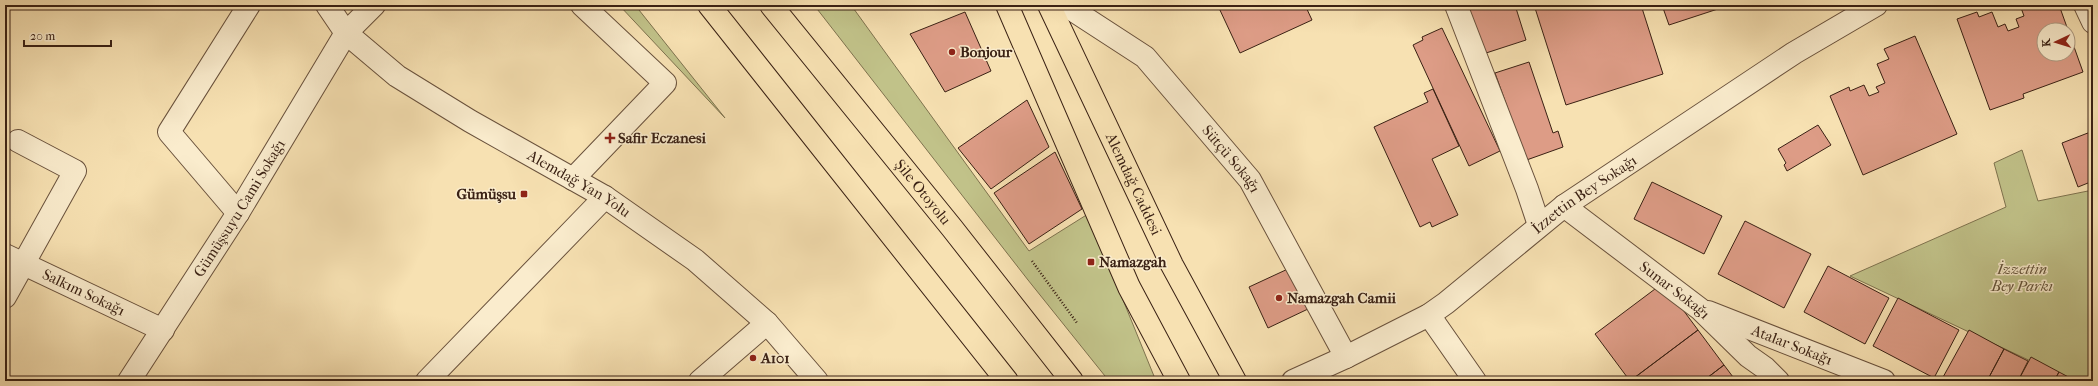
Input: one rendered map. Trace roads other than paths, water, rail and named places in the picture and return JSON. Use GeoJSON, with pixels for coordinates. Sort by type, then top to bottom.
{"type":"FeatureCollection","features":[{"type":"Feature","properties":{"kind":"main road"},"geometry":{"type":"LineString","coordinates":[[709,5],[1007,381]]}},
{"type":"Feature","properties":{"kind":"main road","name":"Şile Otoyolu"},"geometry":{"type":"LineString","coordinates":[[771,5],[952,228],[1072,381]]}},
{"type":"Feature","properties":{"kind":"main road"},"geometry":{"type":"LineString","coordinates":[[1007,5],[1129,287],[1179,381]]}},
{"type":"Feature","properties":{"kind":"main road","name":"Alemdağ Caddesi"},"geometry":{"type":"LineString","coordinates":[[1049,5],[1172,265],[1235,381]]}},
{"type":"Feature","properties":{"kind":"street"},"geometry":{"type":"LineString","coordinates":[[238,213],[169,132],[249,5]]}},
{"type":"Feature","properties":{"kind":"street","name":"Alemdağ Yan Yolu"},"geometry":{"type":"LineString","coordinates":[[327,5],[346,33],[397,76],[470,121],[605,197],[695,260],[767,323],[817,381]]}},
{"type":"Feature","properties":{"kind":"street","name":"Gümüşsuyu Cami Sokağı"},"geometry":{"type":"LineString","coordinates":[[129,381],[238,213],[346,33],[374,5]]}},
{"type":"Feature","properties":{"kind":"street"},"geometry":{"type":"LineString","coordinates":[[573,179],[665,83],[582,5]]}},
{"type":"Feature","properties":{"kind":"street","name":"Sütçü Sokağı"},"geometry":{"type":"LineString","coordinates":[[1065,5],[1145,57],[1250,180],[1346,357]]}},
{"type":"Feature","properties":{"kind":"street"},"geometry":{"type":"LineString","coordinates":[[1456,5],[1527,189],[1539,225]]}},
{"type":"Feature","properties":{"kind":"street","name":"İzzettin Bey Sokağı"},"geometry":{"type":"LineString","coordinates":[[1292,381],[1346,357],[1429,315],[1446,303],[1564,206],[1794,53],[1876,5]]}},
{"type":"Feature","properties":{"kind":"street"},"geometry":{"type":"LineString","coordinates":[[2085,5],[2093,22]]}},
{"type":"Feature","properties":{"kind":"street"},"geometry":{"type":"LineString","coordinates":[[5,297],[14,259],[76,171],[18,141]]}},
{"type":"Feature","properties":{"kind":"street"},"geometry":{"type":"LineString","coordinates":[[426,381],[605,197]]}},
{"type":"Feature","properties":{"kind":"street","name":"Sunar Sokağı"},"geometry":{"type":"LineString","coordinates":[[1564,206],[1700,309],[1748,356],[1765,368],[1778,381]]}},
{"type":"Feature","properties":{"kind":"street","name":"Salkım Sokağı"},"geometry":{"type":"LineString","coordinates":[[14,259],[163,330]]}},
{"type":"Feature","properties":{"kind":"street","name":"Atalar Sokağı"},"geometry":{"type":"LineString","coordinates":[[1700,309],[1884,381]]}},
{"type":"Feature","properties":{"kind":"street"},"geometry":{"type":"LineString","coordinates":[[1429,315],[1475,381]]}},
{"type":"Feature","properties":{"kind":"street"},"geometry":{"type":"LineString","coordinates":[[700,381],[767,323]]}},
{"type":"Feature","properties":{"kind":"street"},"geometry":{"type":"LineString","coordinates":[[1748,356],[1755,381]]}},
{"type":"Feature","properties":{"kind":"place","name":"Bonjour"},"geometry":{"type":"Point","coordinates":[952,52]}},
{"type":"Feature","properties":{"kind":"place","name":"Safir Eczanesi"},"geometry":{"type":"Point","coordinates":[610,138]}},
{"type":"Feature","properties":{"kind":"place","name":"Gümüşsu"},"geometry":{"type":"Point","coordinates":[524,194]}},
{"type":"Feature","properties":{"kind":"place","name":"Namazgah"},"geometry":{"type":"Point","coordinates":[1091,262]}},
{"type":"Feature","properties":{"kind":"place","name":"Namazgah Camii"},"geometry":{"type":"Point","coordinates":[1279,298]}},
{"type":"Feature","properties":{"kind":"place","name":"A101"},"geometry":{"type":"Point","coordinates":[753,358]}},
{"type":"Feature","properties":{"kind":"park label","name":"İzzettin Bey Parkı"},"geometry":{"type":"Point","coordinates":[2022,278]}}]}
